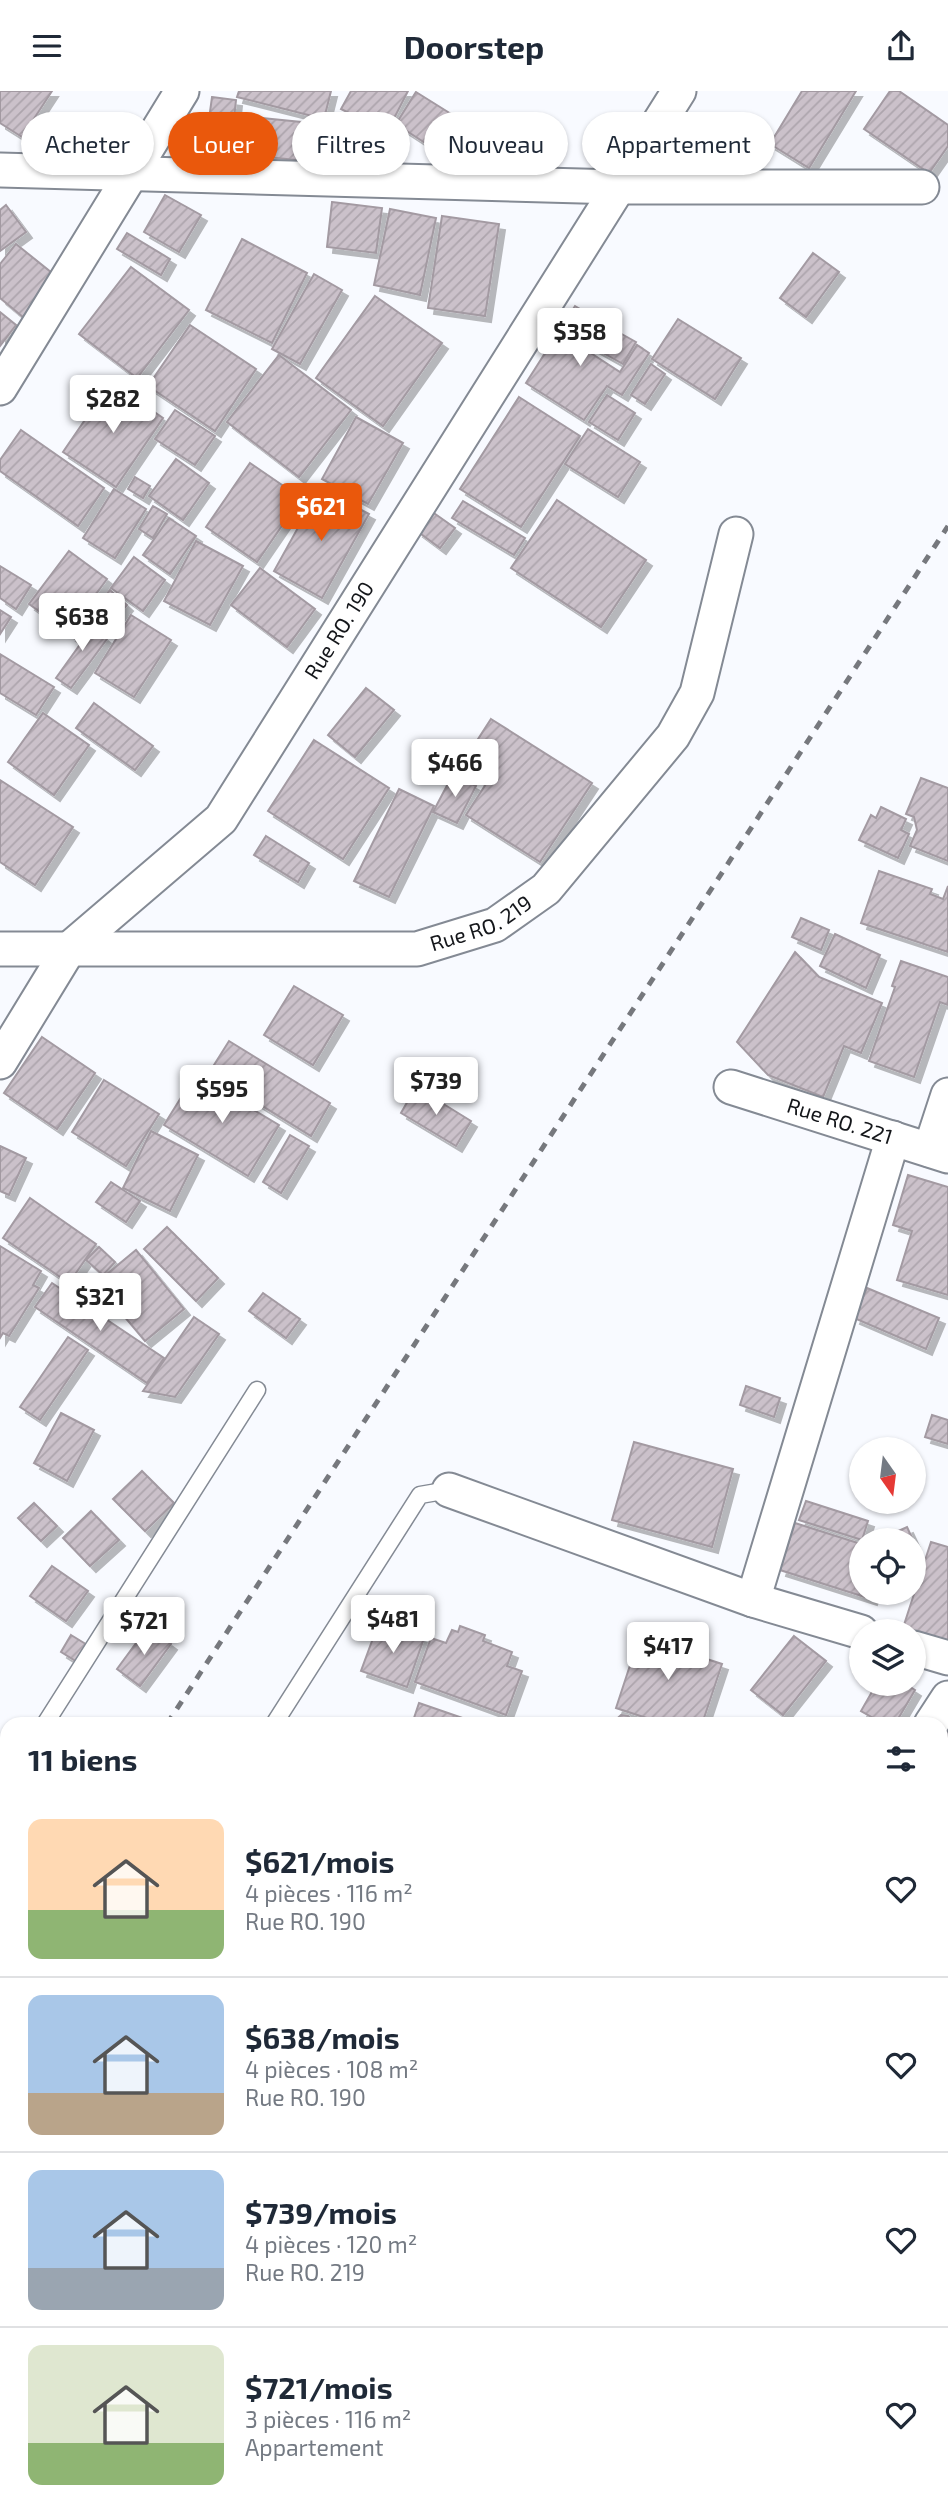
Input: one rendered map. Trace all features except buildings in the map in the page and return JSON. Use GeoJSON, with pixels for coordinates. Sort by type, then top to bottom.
{"type":"FeatureCollection","features":[{"type":"Feature","properties":{"kind":"street"},"geometry":{"type":"LineString","coordinates":[[154,136],[182,91]]}},
{"type":"Feature","properties":{"kind":"street","name":"Rue RO. 190"},"geometry":{"type":"LineString","coordinates":[[0,1062],[69,949],[221,819],[679,91]]}},
{"type":"Feature","properties":{"kind":"street"},"geometry":{"type":"LineString","coordinates":[[0,170],[21,171]]}},
{"type":"Feature","properties":{"kind":"street"},"geometry":{"type":"LineString","coordinates":[[0,388],[129,175]]}},
{"type":"Feature","properties":{"kind":"street"},"geometry":{"type":"LineString","coordinates":[[154,175],[618,187],[922,187]]}},
{"type":"Feature","properties":{"kind":"street","name":"Rue RO. 219"},"geometry":{"type":"LineString","coordinates":[[0,949],[417,949],[495,925],[546,889],[673,736],[697,693],[736,534]]}},
{"type":"Feature","properties":{"kind":"street","name":"Rue RO. 221"},"geometry":{"type":"LineString","coordinates":[[731,1087],[939,1153]]}},
{"type":"Feature","properties":{"kind":"street"},"geometry":{"type":"LineString","coordinates":[[939,1153],[948,1095]]}},
{"type":"Feature","properties":{"kind":"street"},"geometry":{"type":"LineString","coordinates":[[753,1599],[893,1138]]}},
{"type":"Feature","properties":{"kind":"street"},"geometry":{"type":"LineString","coordinates":[[449,1490],[753,1599],[849,1628]]}},
{"type":"Feature","properties":{"kind":"street"},"geometry":{"type":"LineString","coordinates":[[926,1652],[948,1658]]}},
{"type":"Feature","properties":{"kind":"street"},"geometry":{"type":"LineString","coordinates":[[936,1717],[948,1698]]}},
{"type":"Feature","properties":{"kind":"lane"},"geometry":{"type":"LineString","coordinates":[[49,1717],[257,1390]]}},
{"type":"Feature","properties":{"kind":"lane"},"geometry":{"type":"LineString","coordinates":[[278,1717],[420,1495],[449,1490]]}},
{"type":"Feature","properties":{"kind":"railway"},"geometry":{"type":"LineString","coordinates":[[172,1717],[948,526]]}}]}
